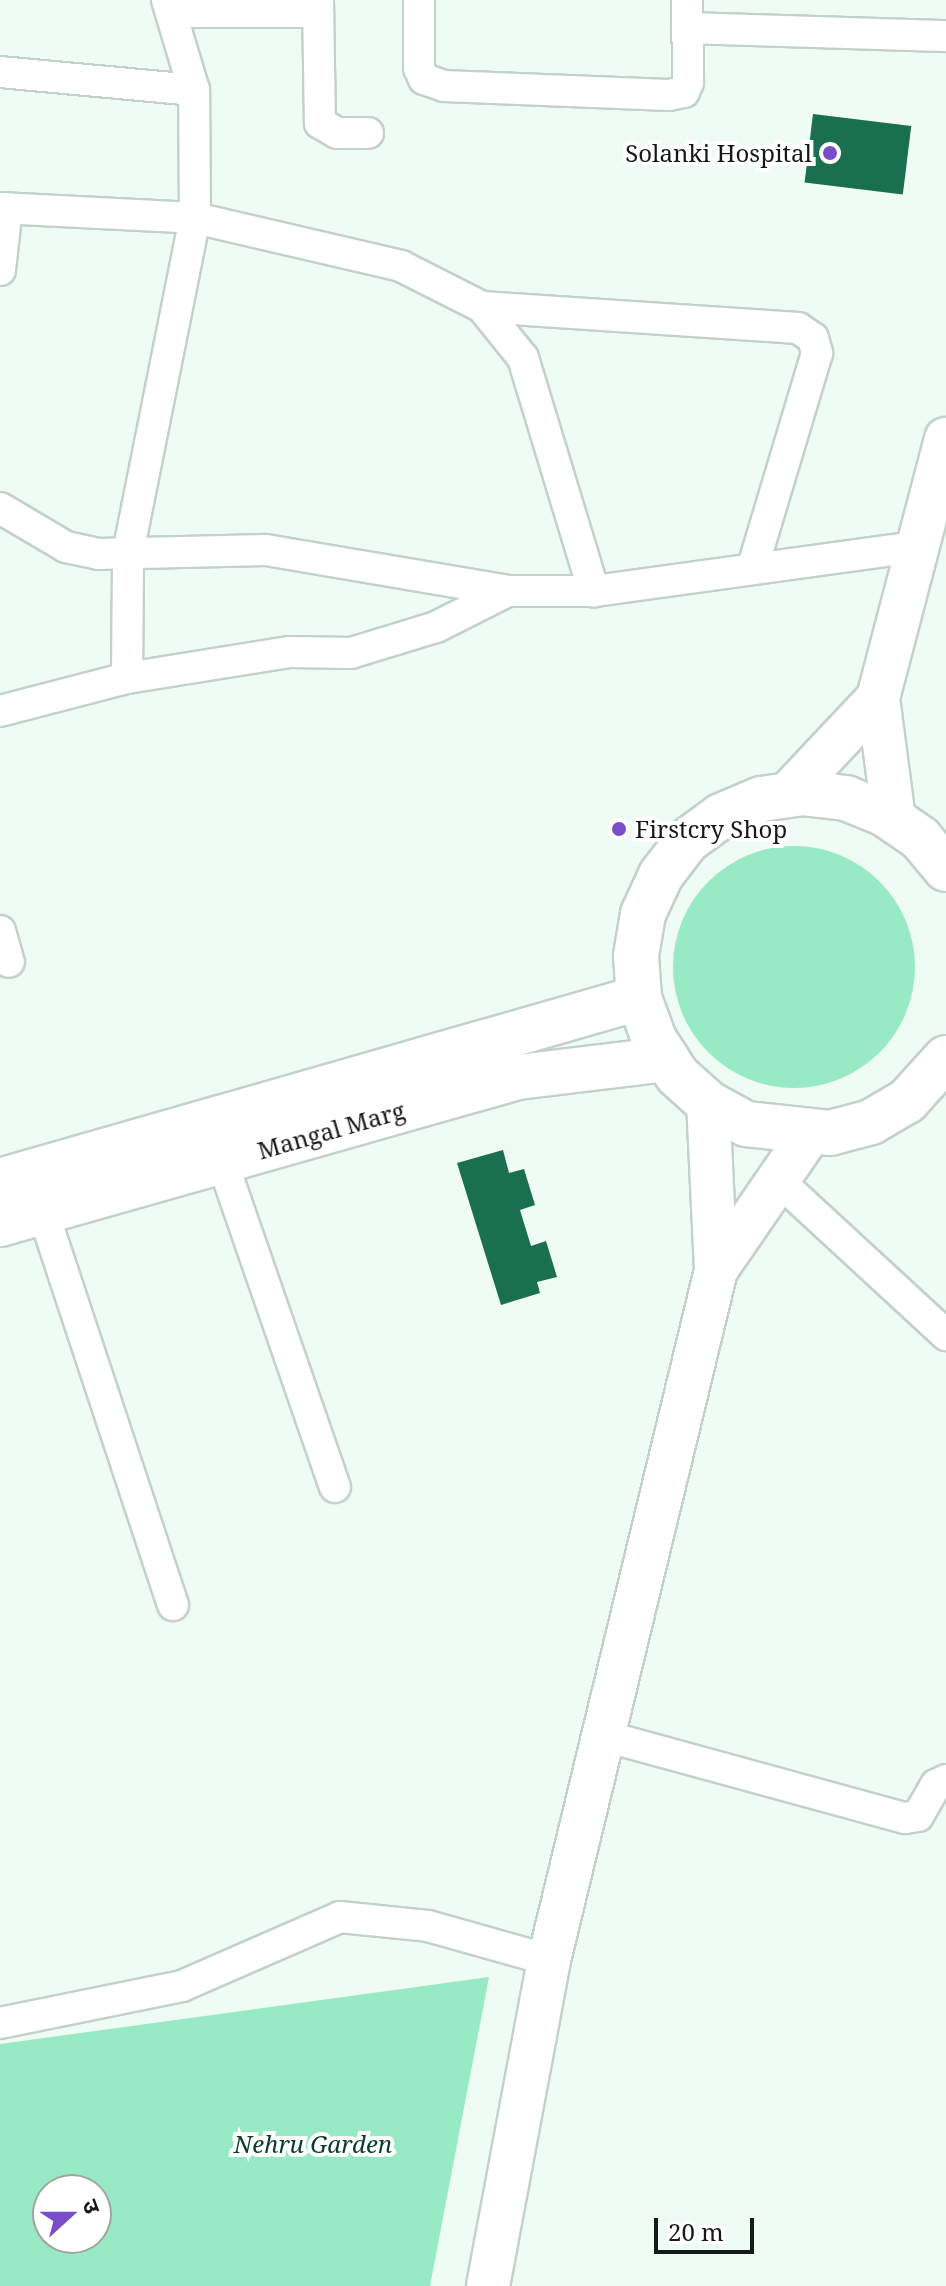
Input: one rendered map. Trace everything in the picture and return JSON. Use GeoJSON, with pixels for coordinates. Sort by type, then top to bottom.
{"type":"FeatureCollection","features":[{"type":"Feature","properties":{"kind":"main road"},"geometry":{"type":"LineString","coordinates":[[946,869],[920,838],[894,820],[846,798],[787,795],[761,799],[721,816],[687,841],[661,875],[643,914],[636,956],[639,998],[667,1059],[708,1103],[746,1124],[830,1133],[871,1122],[907,1101],[946,1058]]}},
{"type":"Feature","properties":{"kind":"main road","name":"Mangal Marg"},"geometry":{"type":"LineString","coordinates":[[0,1181],[639,998]]}},
{"type":"Feature","properties":{"kind":"main road","name":"Mangal Marg"},"geometry":{"type":"LineString","coordinates":[[0,1224],[518,1077],[566,1067],[667,1059]]}},
{"type":"Feature","properties":{"kind":"street"},"geometry":{"type":"LineString","coordinates":[[419,0],[419,68],[424,79],[444,86],[684,92],[688,82],[687,14],[946,36]]}},
{"type":"Feature","properties":{"kind":"street"},"geometry":{"type":"LineString","coordinates":[[127,678],[128,553],[195,218],[194,90],[169,6],[318,6],[320,123],[337,133],[368,133]]}},
{"type":"Feature","properties":{"kind":"street"},"geometry":{"type":"LineString","coordinates":[[0,72],[194,90]]}},
{"type":"Feature","properties":{"kind":"street"},"geometry":{"type":"LineString","coordinates":[[0,270],[4,208],[195,218],[401,266],[482,307],[798,328],[813,338],[817,353],[753,567]]}},
{"type":"Feature","properties":{"kind":"street"},"geometry":{"type":"LineString","coordinates":[[482,307],[523,358],[594,591]]}},
{"type":"Feature","properties":{"kind":"street"},"geometry":{"type":"LineString","coordinates":[[894,820],[878,698],[944,451]]}},
{"type":"Feature","properties":{"kind":"street"},"geometry":{"type":"LineString","coordinates":[[0,508],[66,547],[98,554],[266,550],[508,591],[594,591],[917,547]]}},
{"type":"Feature","properties":{"kind":"street"},"geometry":{"type":"LineString","coordinates":[[0,711],[127,678],[290,652],[351,653],[436,627],[508,591]]}},
{"type":"Feature","properties":{"kind":"street"},"geometry":{"type":"LineString","coordinates":[[787,795],[878,698]]}},
{"type":"Feature","properties":{"kind":"street"},"geometry":{"type":"LineString","coordinates":[[0,931],[9,962]]}},
{"type":"Feature","properties":{"kind":"street"},"geometry":{"type":"LineString","coordinates":[[488,2286],[549,1960],[716,1270],[708,1103]]}},
{"type":"Feature","properties":{"kind":"street"},"geometry":{"type":"LineString","coordinates":[[716,1270],[811,1132]]}},
{"type":"Feature","properties":{"kind":"street"},"geometry":{"type":"LineString","coordinates":[[222,1161],[335,1487]]}},
{"type":"Feature","properties":{"kind":"street"},"geometry":{"type":"LineString","coordinates":[[778,1180],[946,1335]]}},
{"type":"Feature","properties":{"kind":"street"},"geometry":{"type":"LineString","coordinates":[[43,1212],[173,1605]]}},
{"type":"Feature","properties":{"kind":"street"},"geometry":{"type":"LineString","coordinates":[[601,1735],[905,1818],[918,1816],[936,1785],[946,1780]]}},
{"type":"Feature","properties":{"kind":"street"},"geometry":{"type":"LineString","coordinates":[[0,2023],[182,1986],[340,1917],[428,1926],[549,1960]]}},
{"type":"Feature","properties":{"kind":"green space"},"geometry":{"type":"Polygon","coordinates":[[[794,846],[818,848],[840,855],[880,881],[906,921],[913,943],[913,991],[906,1013],[880,1053],[840,1079],[818,1086],[794,1088],[770,1086],[748,1079],[708,1053],[682,1013],[675,991],[673,967],[675,943],[682,921],[708,881],[748,855],[770,848],[794,846]]]}},
{"type":"Feature","properties":{"kind":"green space","name":"Nehru Garden"},"geometry":{"type":"Polygon","coordinates":[[[489,1977],[430,2286],[0,2286],[0,2044],[489,1977]]]}},
{"type":"Feature","properties":{"kind":"building"},"geometry":{"type":"Polygon","coordinates":[[[813,114],[911,126],[903,195],[805,182],[813,114]]]}},
{"type":"Feature","properties":{"kind":"building"},"geometry":{"type":"Polygon","coordinates":[[[503,1150],[509,1173],[524,1169],[535,1205],[520,1210],[531,1246],[546,1241],[557,1277],[537,1282],[540,1293],[501,1305],[457,1163],[503,1150]]]}},
{"type":"Feature","properties":{"kind":"place","name":"Solanki Hospital"},"geometry":{"type":"Point","coordinates":[830,153]}},
{"type":"Feature","properties":{"kind":"place","name":"Firstcry Shop"},"geometry":{"type":"Point","coordinates":[619,829]}}]}
